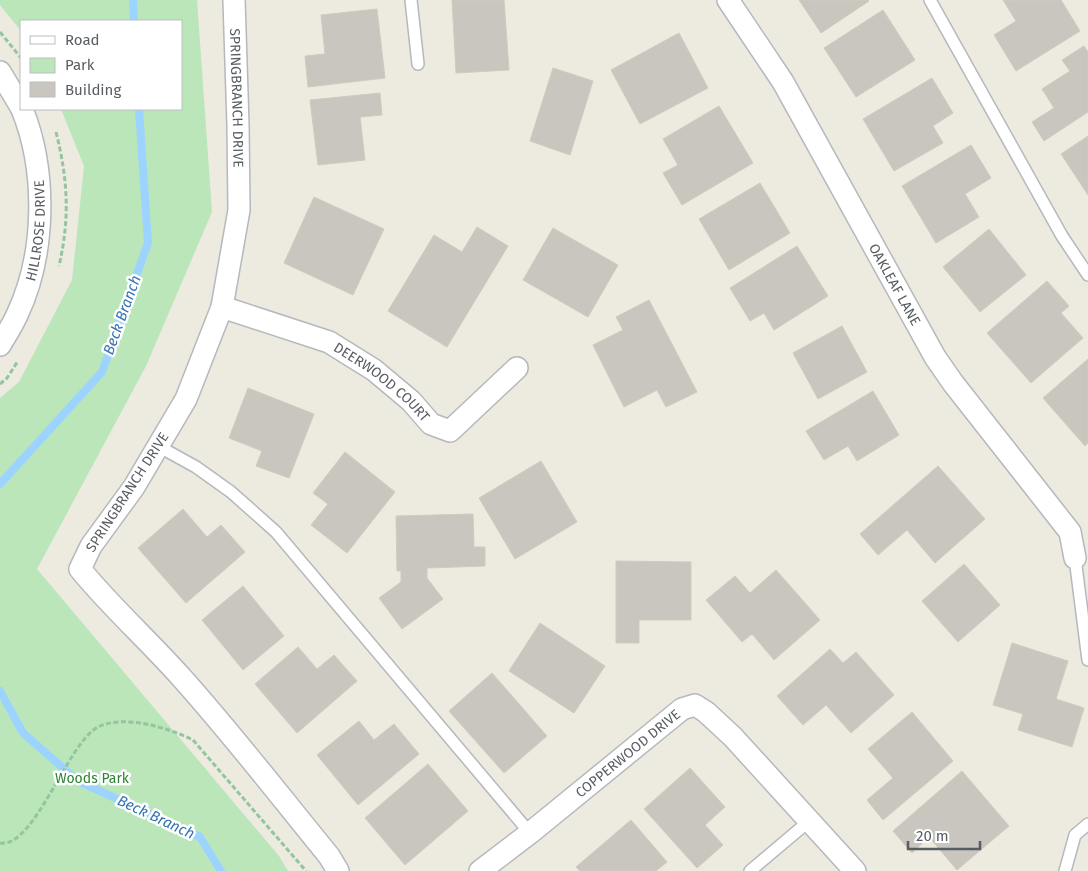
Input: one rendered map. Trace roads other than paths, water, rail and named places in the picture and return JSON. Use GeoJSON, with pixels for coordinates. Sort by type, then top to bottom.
{"type":"FeatureCollection","features":[{"type":"Feature","properties":{"kind":"street","name":"SPRINGBRANCH DRIVE"},"geometry":{"type":"LineString","coordinates":[[234,0],[239,210],[222,307],[186,399],[134,487],[90,546],[80,569],[97,590],[187,684],[329,856],[338,871]]}},
{"type":"Feature","properties":{"kind":"street","name":"OAKLEAF LANE"},"geometry":{"type":"LineString","coordinates":[[728,0],[783,82],[935,356],[953,383],[1070,532],[1075,558]]}},
{"type":"Feature","properties":{"kind":"street","name":"HILLROSE DRIVE"},"geometry":{"type":"LineString","coordinates":[[0,72],[20,105]]}},
{"type":"Feature","properties":{"kind":"street","name":"HILLROSE DRIVE"},"geometry":{"type":"LineString","coordinates":[[0,345],[18,314],[32,274],[39,232],[40,190],[36,150],[23,110]]}},
{"type":"Feature","properties":{"kind":"street","name":"DEERWOOD COURT"},"geometry":{"type":"LineString","coordinates":[[222,307],[328,342],[374,370],[411,401],[431,424],[450,431],[517,368]]}},
{"type":"Feature","properties":{"kind":"street","name":"COPPERWOOD DRIVE"},"geometry":{"type":"LineString","coordinates":[[480,871],[530,834],[682,709],[695,705],[706,712],[733,737],[808,822]]}},
{"type":"Feature","properties":{"kind":"street"},"geometry":{"type":"LineString","coordinates":[[808,822],[855,871]]}},
{"type":"Feature","properties":{"kind":"lane"},"geometry":{"type":"LineString","coordinates":[[411,0],[418,64]]}},
{"type":"Feature","properties":{"kind":"lane"},"geometry":{"type":"LineString","coordinates":[[930,0],[1062,236],[1088,275]]}},
{"type":"Feature","properties":{"kind":"lane"},"geometry":{"type":"LineString","coordinates":[[158,446],[196,467],[231,492],[276,532],[530,834]]}},
{"type":"Feature","properties":{"kind":"lane"},"geometry":{"type":"LineString","coordinates":[[1075,558],[1088,660]]}},
{"type":"Feature","properties":{"kind":"lane"},"geometry":{"type":"LineString","coordinates":[[750,871],[808,822]]}},
{"type":"Feature","properties":{"kind":"lane"},"geometry":{"type":"LineString","coordinates":[[1064,871],[1075,835],[1088,824]]}},
{"type":"Feature","properties":{"kind":"waterway","name":"Beck Branch"},"geometry":{"type":"LineString","coordinates":[[133,0],[134,20]]}},
{"type":"Feature","properties":{"kind":"waterway","name":"Beck Branch"},"geometry":{"type":"LineString","coordinates":[[0,484],[102,372],[148,243],[139,110]]}},
{"type":"Feature","properties":{"kind":"waterway","name":"Beck Branch"},"geometry":{"type":"LineString","coordinates":[[0,691],[23,733],[78,781],[200,837],[221,871]]}},
{"type":"Feature","properties":{"kind":"park label","name":"Woods Park"},"geometry":{"type":"Point","coordinates":[92,778]}}]}
